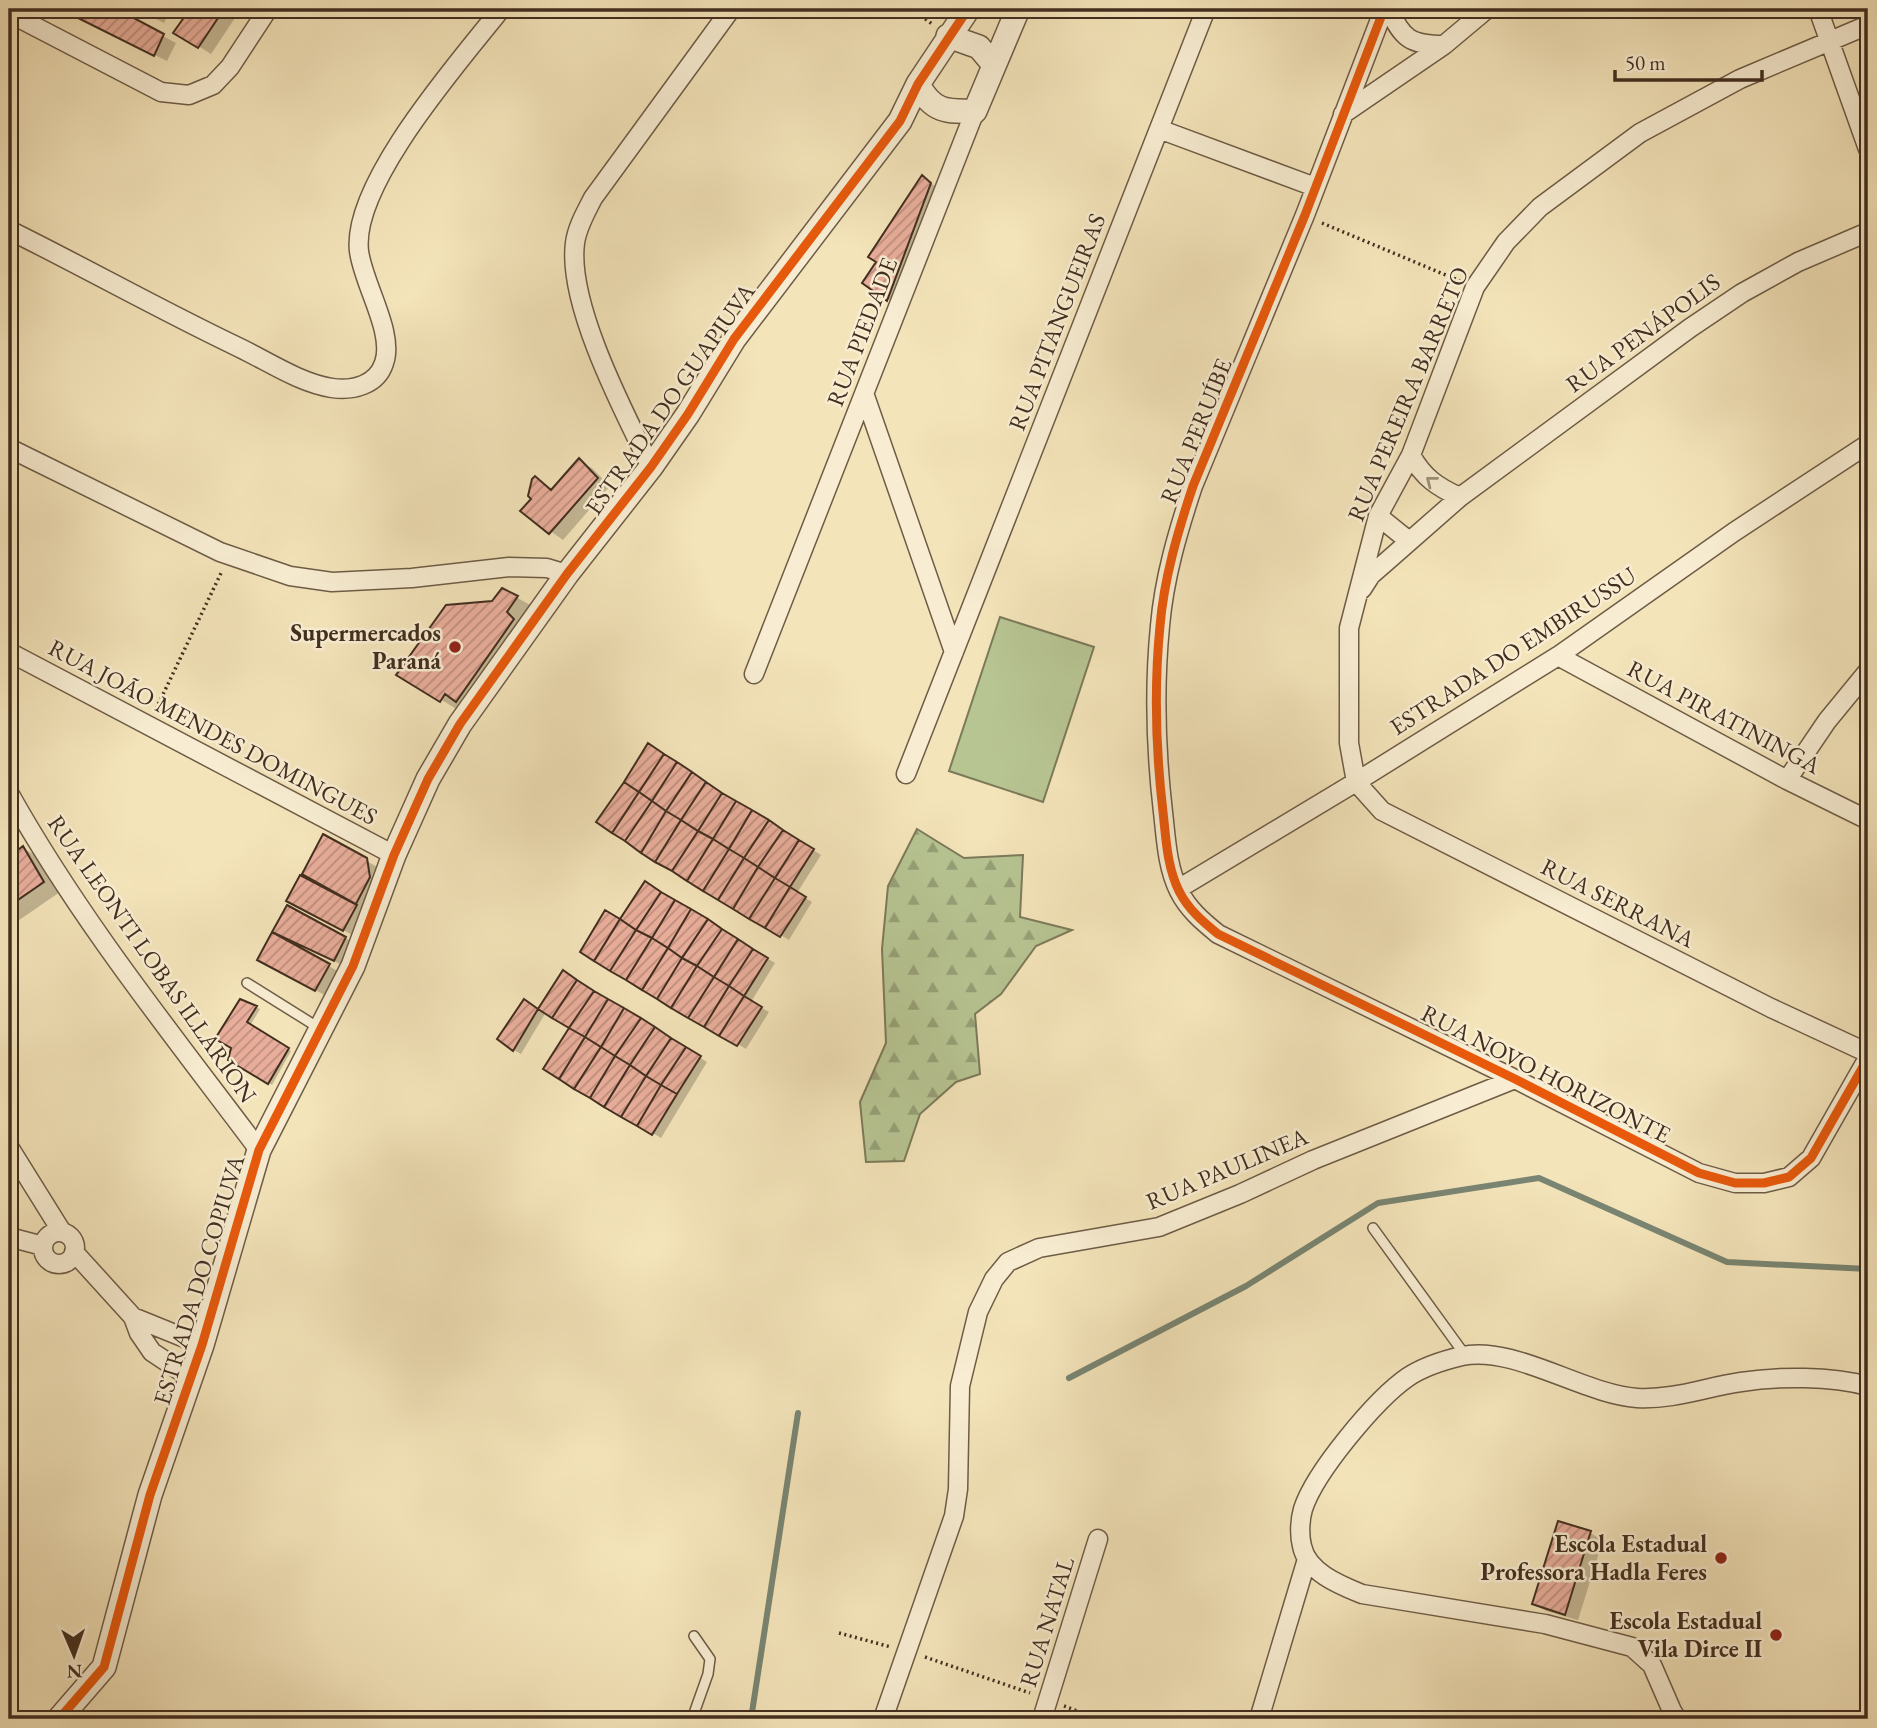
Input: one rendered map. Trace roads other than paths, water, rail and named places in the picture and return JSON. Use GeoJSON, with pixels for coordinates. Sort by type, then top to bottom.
{"type":"FeatureCollection","features":[{"type":"Feature","properties":{"kind":"street"},"geometry":{"type":"LineString","coordinates":[[9,13],[161,92],[189,94],[213,85],[247,43],[268,9]]}},
{"type":"Feature","properties":{"kind":"street"},"geometry":{"type":"LineString","coordinates":[[9,230],[160,310],[304,379],[331,388],[355,389],[373,381],[384,364],[387,346],[363,274],[359,248],[360,223],[367,200],[401,141],[501,9]]}},
{"type":"Feature","properties":{"kind":"street"},"geometry":{"type":"LineString","coordinates":[[651,467],[620,407],[587,317],[575,274],[575,242],[582,218],[593,198],[731,9]]}},
{"type":"Feature","properties":{"kind":"street","name":"ESTRADA DO GUAPIUVA"},"geometry":{"type":"LineString","coordinates":[[394,855],[428,779],[460,724],[567,574],[651,467],[688,414],[734,339],[900,121],[918,84],[968,9]]}},
{"type":"Feature","properties":{"kind":"street","name":"RUA PIEDADE"},"geometry":{"type":"LineString","coordinates":[[754,674],[975,111],[1018,9]]}},
{"type":"Feature","properties":{"kind":"street","name":"RUA PITANGUEIRAS"},"geometry":{"type":"LineString","coordinates":[[906,774],[1206,9]]}},
{"type":"Feature","properties":{"kind":"street"},"geometry":{"type":"LineString","coordinates":[[1387,9],[1408,39],[1423,45],[1444,45]]}},
{"type":"Feature","properties":{"kind":"street","name":"RUA PERUÍBE"},"geometry":{"type":"LineString","coordinates":[[1178,890],[1167,850],[1158,738],[1160,625],[1167,579],[1193,486],[1306,215],[1343,114],[1387,9]]}},
{"type":"Feature","properties":{"kind":"street"},"geometry":{"type":"LineString","coordinates":[[1343,114],[1444,45],[1487,9]]}},
{"type":"Feature","properties":{"kind":"street"},"geometry":{"type":"LineString","coordinates":[[1818,9],[1868,149]]}},
{"type":"Feature","properties":{"kind":"street","name":"RUA PEREIRA BARRETO"},"geometry":{"type":"LineString","coordinates":[[1356,782],[1349,743],[1349,628],[1378,516],[1411,455],[1475,287],[1506,242],[1539,207],[1640,133],[1740,79],[1868,26]]}},
{"type":"Feature","properties":{"kind":"street"},"geometry":{"type":"LineString","coordinates":[[948,36],[979,47],[994,65]]}},
{"type":"Feature","properties":{"kind":"street"},"geometry":{"type":"LineString","coordinates":[[918,84],[940,110]]}},
{"type":"Feature","properties":{"kind":"street"},"geometry":{"type":"LineString","coordinates":[[900,121],[940,110],[975,111]]}},
{"type":"Feature","properties":{"kind":"street"},"geometry":{"type":"LineString","coordinates":[[1158,129],[1315,187]]}},
{"type":"Feature","properties":{"kind":"street","name":"RUA PENÁPOLIS"},"geometry":{"type":"LineString","coordinates":[[1358,596],[1371,575],[1460,497],[1690,328],[1742,293],[1798,262],[1868,232]]}},
{"type":"Feature","properties":{"kind":"street"},"geometry":{"type":"LineString","coordinates":[[865,396],[954,653]]}},
{"type":"Feature","properties":{"kind":"street","name":"ESTRADA DO EMBIRUSSU"},"geometry":{"type":"LineString","coordinates":[[1178,890],[1558,656],[1734,531],[1868,444]]}},
{"type":"Feature","properties":{"kind":"street"},"geometry":{"type":"LineString","coordinates":[[9,448],[229,555],[290,576],[332,582],[412,578],[509,567],[547,568],[567,574]]}},
{"type":"Feature","properties":{"kind":"street"},"geometry":{"type":"LineString","coordinates":[[1411,455],[1420,472],[1460,497]]}},
{"type":"Feature","properties":{"kind":"street"},"geometry":{"type":"LineString","coordinates":[[1378,516],[1409,541]]}},
{"type":"Feature","properties":{"kind":"street","name":"RUA JOÃO MENDES DOMINGUES"},"geometry":{"type":"LineString","coordinates":[[9,652],[394,855]]}},
{"type":"Feature","properties":{"kind":"street","name":"RUA PIRATININGA"},"geometry":{"type":"LineString","coordinates":[[1558,656],[1787,780],[1868,820]]}},
{"type":"Feature","properties":{"kind":"street"},"geometry":{"type":"LineString","coordinates":[[1787,780],[1827,721],[1868,671]]}},
{"type":"Feature","properties":{"kind":"street","name":"RUA SERRANA"},"geometry":{"type":"LineString","coordinates":[[1356,782],[1382,811],[1868,1056]]}},
{"type":"Feature","properties":{"kind":"street","name":"RUA LEONTI LOBAS ILLARION"},"geometry":{"type":"LineString","coordinates":[[9,793],[29,829],[127,974],[259,1150]]}},
{"type":"Feature","properties":{"kind":"street","name":"ESTRADA DO COPIUVA"},"geometry":{"type":"LineString","coordinates":[[59,1719],[104,1667],[150,1495],[202,1345],[259,1150],[353,966],[394,855]]}},
{"type":"Feature","properties":{"kind":"street","name":"RUA NOVO HORIZONTE"},"geometry":{"type":"LineString","coordinates":[[1178,890],[1193,913],[1217,934],[1515,1079],[1699,1173],[1735,1183],[1764,1183],[1789,1177],[1811,1158],[1868,1056]]}},
{"type":"Feature","properties":{"kind":"street","name":"RUA PAULINEA"},"geometry":{"type":"LineString","coordinates":[[883,1719],[954,1516],[958,1489],[960,1386],[978,1312],[994,1279],[1008,1262],[1039,1248],[1159,1227],[1313,1160],[1515,1079]]}},
{"type":"Feature","properties":{"kind":"street"},"geometry":{"type":"LineString","coordinates":[[9,1147],[62,1232],[74,1241],[75,1251],[133,1317],[139,1333],[152,1352],[191,1378]]}},
{"type":"Feature","properties":{"kind":"street"},"geometry":{"type":"LineString","coordinates":[[62,1232],[47,1236],[43,1251],[48,1260],[59,1264],[69,1260],[75,1251]]}},
{"type":"Feature","properties":{"kind":"street"},"geometry":{"type":"LineString","coordinates":[[9,1237],[43,1246]]}},
{"type":"Feature","properties":{"kind":"street"},"geometry":{"type":"LineString","coordinates":[[133,1317],[202,1345]]}},
{"type":"Feature","properties":{"kind":"street"},"geometry":{"type":"LineString","coordinates":[[1677,1719],[1652,1665],[1632,1647],[1545,1624],[1362,1594],[1320,1572],[1307,1559],[1302,1546],[1303,1511],[1310,1492],[1328,1464],[1373,1409],[1408,1377],[1465,1355],[1490,1356],[1525,1363],[1596,1389],[1634,1398],[1667,1398],[1741,1382],[1797,1378],[1868,1386]]}},
{"type":"Feature","properties":{"kind":"street","name":"RUA NATAL"},"geometry":{"type":"LineString","coordinates":[[1042,1719],[1098,1539]]}},
{"type":"Feature","properties":{"kind":"street"},"geometry":{"type":"LineString","coordinates":[[1259,1719],[1307,1559]]}},
{"type":"Feature","properties":{"kind":"lane"},"geometry":{"type":"LineString","coordinates":[[247,983],[320,1029]]}},
{"type":"Feature","properties":{"kind":"lane"},"geometry":{"type":"LineString","coordinates":[[1373,1228],[1465,1355]]}},
{"type":"Feature","properties":{"kind":"lane"},"geometry":{"type":"LineString","coordinates":[[692,1719],[708,1674],[710,1659],[694,1636]]}},
{"type":"Feature","properties":{"kind":"waterway"},"geometry":{"type":"LineString","coordinates":[[1069,1378],[1246,1286],[1378,1203],[1539,1178],[1727,1262],[1868,1269]]}},
{"type":"Feature","properties":{"kind":"waterway"},"geometry":{"type":"LineString","coordinates":[[751,1719],[798,1413]]}},
{"type":"Feature","properties":{"kind":"place","name":"Supermercados Paraná"},"geometry":{"type":"Point","coordinates":[455,647]}},
{"type":"Feature","properties":{"kind":"place","name":"Escola Estadual Professora Hadla Feres"},"geometry":{"type":"Point","coordinates":[1721,1558]}},
{"type":"Feature","properties":{"kind":"place","name":"Escola Estadual Vila Dirce II"},"geometry":{"type":"Point","coordinates":[1776,1635]}}]}
